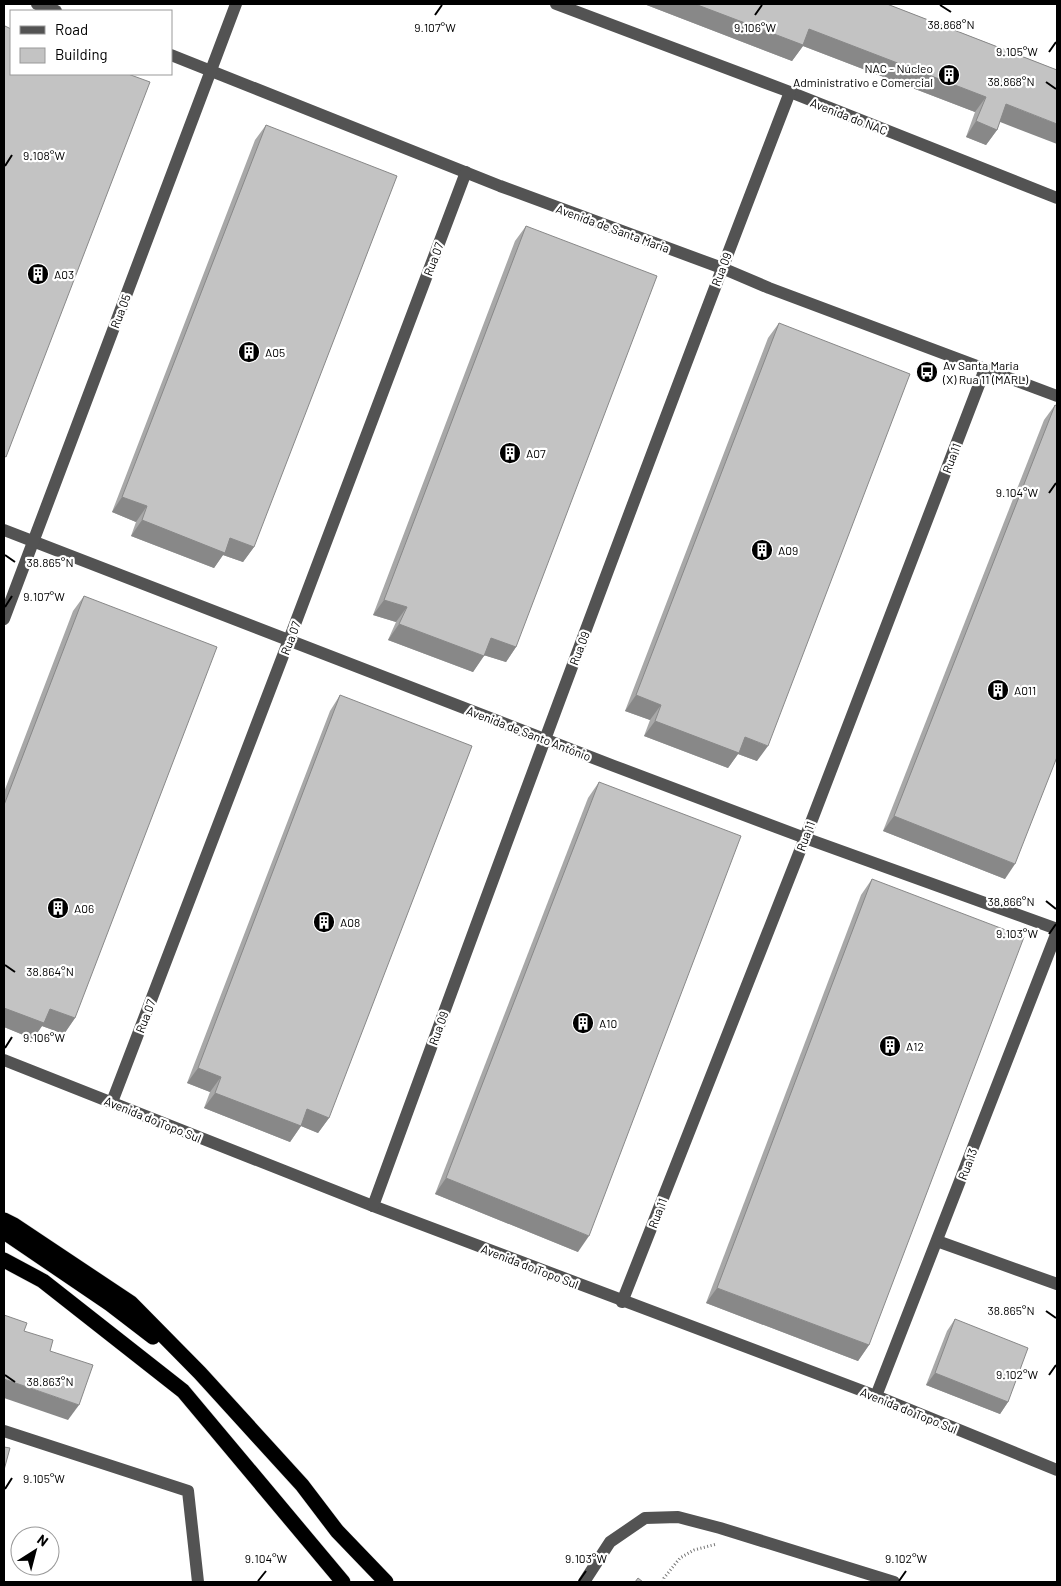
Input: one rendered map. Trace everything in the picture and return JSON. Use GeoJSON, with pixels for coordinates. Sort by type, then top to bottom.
{"type":"FeatureCollection","features":[{"type":"Feature","properties":{"kind":"highway"},"geometry":{"type":"LineString","coordinates":[[4,1220],[131,1303],[200,1373],[302,1485],[337,1531],[386,1582]]}},
{"type":"Feature","properties":{"kind":"highway"},"geometry":{"type":"LineString","coordinates":[[4,1232],[110,1304],[200,1373]]}},
{"type":"Feature","properties":{"kind":"highway"},"geometry":{"type":"LineString","coordinates":[[4,1260],[43,1281],[183,1392],[343,1582]]}},
{"type":"Feature","properties":{"kind":"street"},"geometry":{"type":"LineString","coordinates":[[37,4],[53,10]]}},
{"type":"Feature","properties":{"kind":"street","name":"Rua 05"},"geometry":{"type":"LineString","coordinates":[[4,619],[236,4]]}},
{"type":"Feature","properties":{"kind":"street","name":"Avenida do NAC"},"geometry":{"type":"LineString","coordinates":[[556,4],[790,92],[1057,198]]}},
{"type":"Feature","properties":{"kind":"street","name":"Avenida de Santa Maria"},"geometry":{"type":"LineString","coordinates":[[172,56],[211,70],[466,172],[1057,396]]}},
{"type":"Feature","properties":{"kind":"street","name":"Rua 09"},"geometry":{"type":"LineString","coordinates":[[373,1206],[544,739],[790,92]]}},
{"type":"Feature","properties":{"kind":"street","name":"Rua 07"},"geometry":{"type":"LineString","coordinates":[[112,1102],[466,172]]}},
{"type":"Feature","properties":{"kind":"street","name":"Rua 11"},"geometry":{"type":"LineString","coordinates":[[622,1302],[805,838],[985,369]]}},
{"type":"Feature","properties":{"kind":"street","name":"Avenida de Santo António"},"geometry":{"type":"LineString","coordinates":[[4,530],[544,739],[805,838],[1057,930]]}},
{"type":"Feature","properties":{"kind":"street","name":"Rua 13"},"geometry":{"type":"LineString","coordinates":[[876,1396],[1057,930]]}},
{"type":"Feature","properties":{"kind":"street","name":"Avenida do Topo Sul"},"geometry":{"type":"LineString","coordinates":[[4,1060],[622,1302],[876,1396],[1057,1470]]}},
{"type":"Feature","properties":{"kind":"street"},"geometry":{"type":"LineString","coordinates":[[938,1240],[1057,1284]]}},
{"type":"Feature","properties":{"kind":"street"},"geometry":{"type":"LineString","coordinates":[[4,1431],[188,1491],[198,1582]]}},
{"type":"Feature","properties":{"kind":"street"},"geometry":{"type":"LineString","coordinates":[[584,1582],[610,1542],[645,1518],[678,1517],[894,1582]]}},
{"type":"Feature","properties":{"kind":"path"},"geometry":{"type":"LineString","coordinates":[[663,1582],[680,1558],[694,1550],[717,1544],[739,1534]]}},
{"type":"Feature","properties":{"kind":"building","name":"NAC - Núcleo Administrativo e Comercial"},"geometry":{"type":"Polygon","coordinates":[[[695,4],[887,4],[1057,70],[1057,124],[1006,104],[997,130],[976,121],[986,97],[809,29],[803,45],[695,4]]]}},
{"type":"Feature","properties":{"kind":"building","name":"A03"},"geometry":{"type":"Polygon","coordinates":[[[5,26],[10,28],[10,75],[131,75],[150,82],[6,457],[4,456],[5,26]]]}},
{"type":"Feature","properties":{"kind":"building","name":"A05"},"geometry":{"type":"Polygon","coordinates":[[[266,125],[397,176],[254,547],[230,538],[225,553],[142,520],[147,506],[122,497],[266,125]]]}},
{"type":"Feature","properties":{"kind":"building","name":"A07"},"geometry":{"type":"Polygon","coordinates":[[[526,226],[657,276],[516,647],[491,638],[484,656],[399,624],[407,607],[384,600],[526,226]]]}},
{"type":"Feature","properties":{"kind":"building","name":"A09"},"geometry":{"type":"Polygon","coordinates":[[[779,323],[910,374],[768,746],[745,737],[739,753],[655,721],[661,705],[636,695],[779,323]]]}},
{"type":"Feature","properties":{"kind":"building","name":"A011"},"geometry":{"type":"Polygon","coordinates":[[[1055,405],[1057,406],[1057,757],[1015,864],[894,816],[1055,405]]]}},
{"type":"Feature","properties":{"kind":"building","name":"A06"},"geometry":{"type":"Polygon","coordinates":[[[84,596],[217,647],[75,1018],[50,1009],[44,1023],[4,1008],[4,805],[84,596]]]}},
{"type":"Feature","properties":{"kind":"building","name":"A08"},"geometry":{"type":"Polygon","coordinates":[[[340,695],[472,746],[329,1118],[307,1109],[301,1126],[215,1093],[221,1077],[198,1068],[340,695]]]}},
{"type":"Feature","properties":{"kind":"building","name":"A10"},"geometry":{"type":"Polygon","coordinates":[[[599,782],[741,836],[589,1236],[446,1178],[599,782]]]}},
{"type":"Feature","properties":{"kind":"building","name":"A12"},"geometry":{"type":"Polygon","coordinates":[[[872,879],[1024,937],[869,1345],[717,1288],[872,879]]]}},
{"type":"Feature","properties":{"kind":"building"},"geometry":{"type":"Polygon","coordinates":[[[4,1315],[27,1323],[24,1331],[53,1340],[50,1351],[93,1365],[79,1405],[4,1379],[4,1315]]]}},
{"type":"Feature","properties":{"kind":"building"},"geometry":{"type":"Polygon","coordinates":[[[955,1319],[1028,1348],[1008,1402],[935,1373],[955,1319]]]}},
{"type":"Feature","properties":{"kind":"building"},"geometry":{"type":"Polygon","coordinates":[[[4,1447],[10,1448],[4,1470],[4,1447]]]}},
{"type":"Feature","properties":{"kind":"building"},"geometry":{"type":"Polygon","coordinates":[[[638,1578],[643,1582],[635,1582],[638,1578]]]}},
{"type":"Feature","properties":{"kind":"place","name":"NAC - Núcleo Administrativo e Comercial"},"geometry":{"type":"Point","coordinates":[949,75]}},
{"type":"Feature","properties":{"kind":"place","name":"A03"},"geometry":{"type":"Point","coordinates":[38,274]}},
{"type":"Feature","properties":{"kind":"place","name":"A05"},"geometry":{"type":"Point","coordinates":[249,352]}},
{"type":"Feature","properties":{"kind":"place","name":"Av Santa Maria (X) Rua 11 (MARL)"},"geometry":{"type":"Point","coordinates":[927,372]}},
{"type":"Feature","properties":{"kind":"place","name":"A07"},"geometry":{"type":"Point","coordinates":[510,453]}},
{"type":"Feature","properties":{"kind":"place","name":"A09"},"geometry":{"type":"Point","coordinates":[762,550]}},
{"type":"Feature","properties":{"kind":"place","name":"A011"},"geometry":{"type":"Point","coordinates":[998,690]}},
{"type":"Feature","properties":{"kind":"place","name":"A06"},"geometry":{"type":"Point","coordinates":[58,908]}},
{"type":"Feature","properties":{"kind":"place","name":"A08"},"geometry":{"type":"Point","coordinates":[324,922]}},
{"type":"Feature","properties":{"kind":"place","name":"A10"},"geometry":{"type":"Point","coordinates":[583,1023]}},
{"type":"Feature","properties":{"kind":"place","name":"A12"},"geometry":{"type":"Point","coordinates":[890,1046]}}]}
